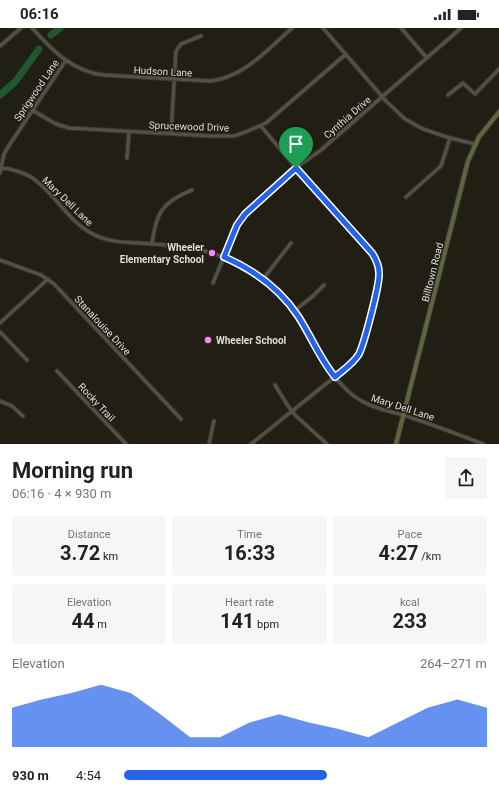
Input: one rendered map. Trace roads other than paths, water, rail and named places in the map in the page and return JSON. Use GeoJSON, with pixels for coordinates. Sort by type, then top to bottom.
{"type":"FeatureCollection","features":[{"type":"Feature","properties":{"kind":"main road","name":"Billtown Road"},"geometry":{"type":"LineString","coordinates":[[396,444],[465,171],[475,144],[483,131],[499,112]]}},
{"type":"Feature","properties":{"kind":"street"},"geometry":{"type":"LineString","coordinates":[[0,46],[21,28]]}},
{"type":"Feature","properties":{"kind":"street","name":"Hudson Lane"},"geometry":{"type":"LineString","coordinates":[[32,28],[52,49],[66,60],[86,71],[96,74],[210,81],[231,76],[249,65],[292,28]]}},
{"type":"Feature","properties":{"kind":"street"},"geometry":{"type":"LineString","coordinates":[[323,28],[398,114],[411,123],[450,138],[475,144]]}},
{"type":"Feature","properties":{"kind":"street"},"geometry":{"type":"LineString","coordinates":[[401,28],[427,58]]}},
{"type":"Feature","properties":{"kind":"street","name":"Cynthia Drive"},"geometry":{"type":"LineString","coordinates":[[213,283],[237,225],[245,214],[296,168],[320,150],[461,28]]}},
{"type":"Feature","properties":{"kind":"street"},"geometry":{"type":"LineString","coordinates":[[171,134],[173,79],[177,49],[186,42],[201,36]]}},
{"type":"Feature","properties":{"kind":"street","name":"Sprucewood Drive"},"geometry":{"type":"LineString","coordinates":[[32,110],[56,124],[65,127],[129,132],[234,136],[266,123],[346,54]]}},
{"type":"Feature","properties":{"kind":"street","name":"Sprigwood Lane"},"geometry":{"type":"LineString","coordinates":[[0,173],[4,154],[66,60]]}},
{"type":"Feature","properties":{"kind":"street"},"geometry":{"type":"LineString","coordinates":[[448,95],[463,83],[476,94],[499,69]]}},
{"type":"Feature","properties":{"kind":"street"},"geometry":{"type":"LineString","coordinates":[[250,444],[353,361],[360,351],[378,286],[379,276],[378,267],[372,253],[296,168],[261,126]]}},
{"type":"Feature","properties":{"kind":"street"},"geometry":{"type":"LineString","coordinates":[[127,158],[129,132]]}},
{"type":"Feature","properties":{"kind":"street"},"geometry":{"type":"LineString","coordinates":[[406,197],[439,168],[450,138]]}},
{"type":"Feature","properties":{"kind":"street","name":"Mary Dell Lane"},"geometry":{"type":"LineString","coordinates":[[1,167],[14,170],[32,178],[80,226],[92,234],[116,242],[190,247],[224,257],[243,266],[263,279],[294,311],[335,377],[350,393],[363,402],[383,410],[403,415],[483,444]]}},
{"type":"Feature","properties":{"kind":"street"},"geometry":{"type":"LineString","coordinates":[[152,244],[156,220],[162,210],[171,202],[192,190]]}},
{"type":"Feature","properties":{"kind":"street"},"geometry":{"type":"LineString","coordinates":[[263,279],[291,243]]}},
{"type":"Feature","properties":{"kind":"street","name":"Stanalouise Drive"},"geometry":{"type":"LineString","coordinates":[[0,260],[41,275],[54,284],[181,419]]}},
{"type":"Feature","properties":{"kind":"street"},"geometry":{"type":"LineString","coordinates":[[0,323],[48,279]]}},
{"type":"Feature","properties":{"kind":"street"},"geometry":{"type":"LineString","coordinates":[[294,311],[324,285]]}},
{"type":"Feature","properties":{"kind":"street"},"geometry":{"type":"LineString","coordinates":[[0,332],[27,360]]}},
{"type":"Feature","properties":{"kind":"street","name":"Rocky Trail"},"geometry":{"type":"LineString","coordinates":[[57,371],[126,444]]}},
{"type":"Feature","properties":{"kind":"street"},"geometry":{"type":"LineString","coordinates":[[275,385],[301,422],[327,444]]}},
{"type":"Feature","properties":{"kind":"street"},"geometry":{"type":"LineString","coordinates":[[0,401],[12,406],[23,416]]}},
{"type":"Feature","properties":{"kind":"street"},"geometry":{"type":"LineString","coordinates":[[209,444],[214,421]]}},
{"type":"Feature","properties":{"kind":"waterway"},"geometry":{"type":"LineString","coordinates":[[51,35],[60,28]]}},
{"type":"Feature","properties":{"kind":"waterway"},"geometry":{"type":"LineString","coordinates":[[0,95],[15,82],[39,49]]}},
{"type":"Feature","properties":{"kind":"place","name":"Wheeler Elementary School"},"geometry":{"type":"Point","coordinates":[212,253]}},
{"type":"Feature","properties":{"kind":"place","name":"Wheeler School"},"geometry":{"type":"Point","coordinates":[208,340]}}]}
